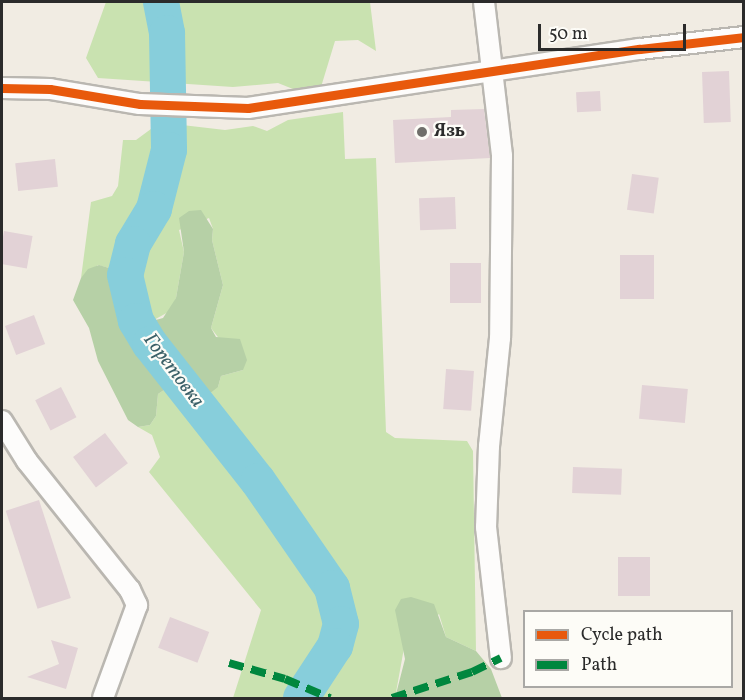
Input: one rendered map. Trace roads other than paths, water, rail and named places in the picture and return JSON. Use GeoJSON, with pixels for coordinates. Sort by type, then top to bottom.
{"type":"FeatureCollection","features":[{"type":"Feature","properties":{"kind":"street"},"geometry":{"type":"LineString","coordinates":[[484,2],[502,156],[500,315],[486,527],[501,658]]}},
{"type":"Feature","properties":{"kind":"street"},"geometry":{"type":"LineString","coordinates":[[2,88],[50,89],[140,104],[194,108],[288,105],[491,72],[744,37]]}},
{"type":"Feature","properties":{"kind":"street"},"geometry":{"type":"LineString","coordinates":[[2,421],[27,460],[130,590],[137,605],[103,699]]}},
{"type":"Feature","properties":{"kind":"waterway","name":"Горетовка"},"geometry":{"type":"LineString","coordinates":[[161,2],[167,33],[169,150],[154,209],[133,244],[125,275],[136,321],[150,344],[258,481],[332,588],[341,624],[335,646],[301,698]]}},
{"type":"Feature","properties":{"kind":"place","name":"Язь"},"geometry":{"type":"Point","coordinates":[422,132]}}]}
